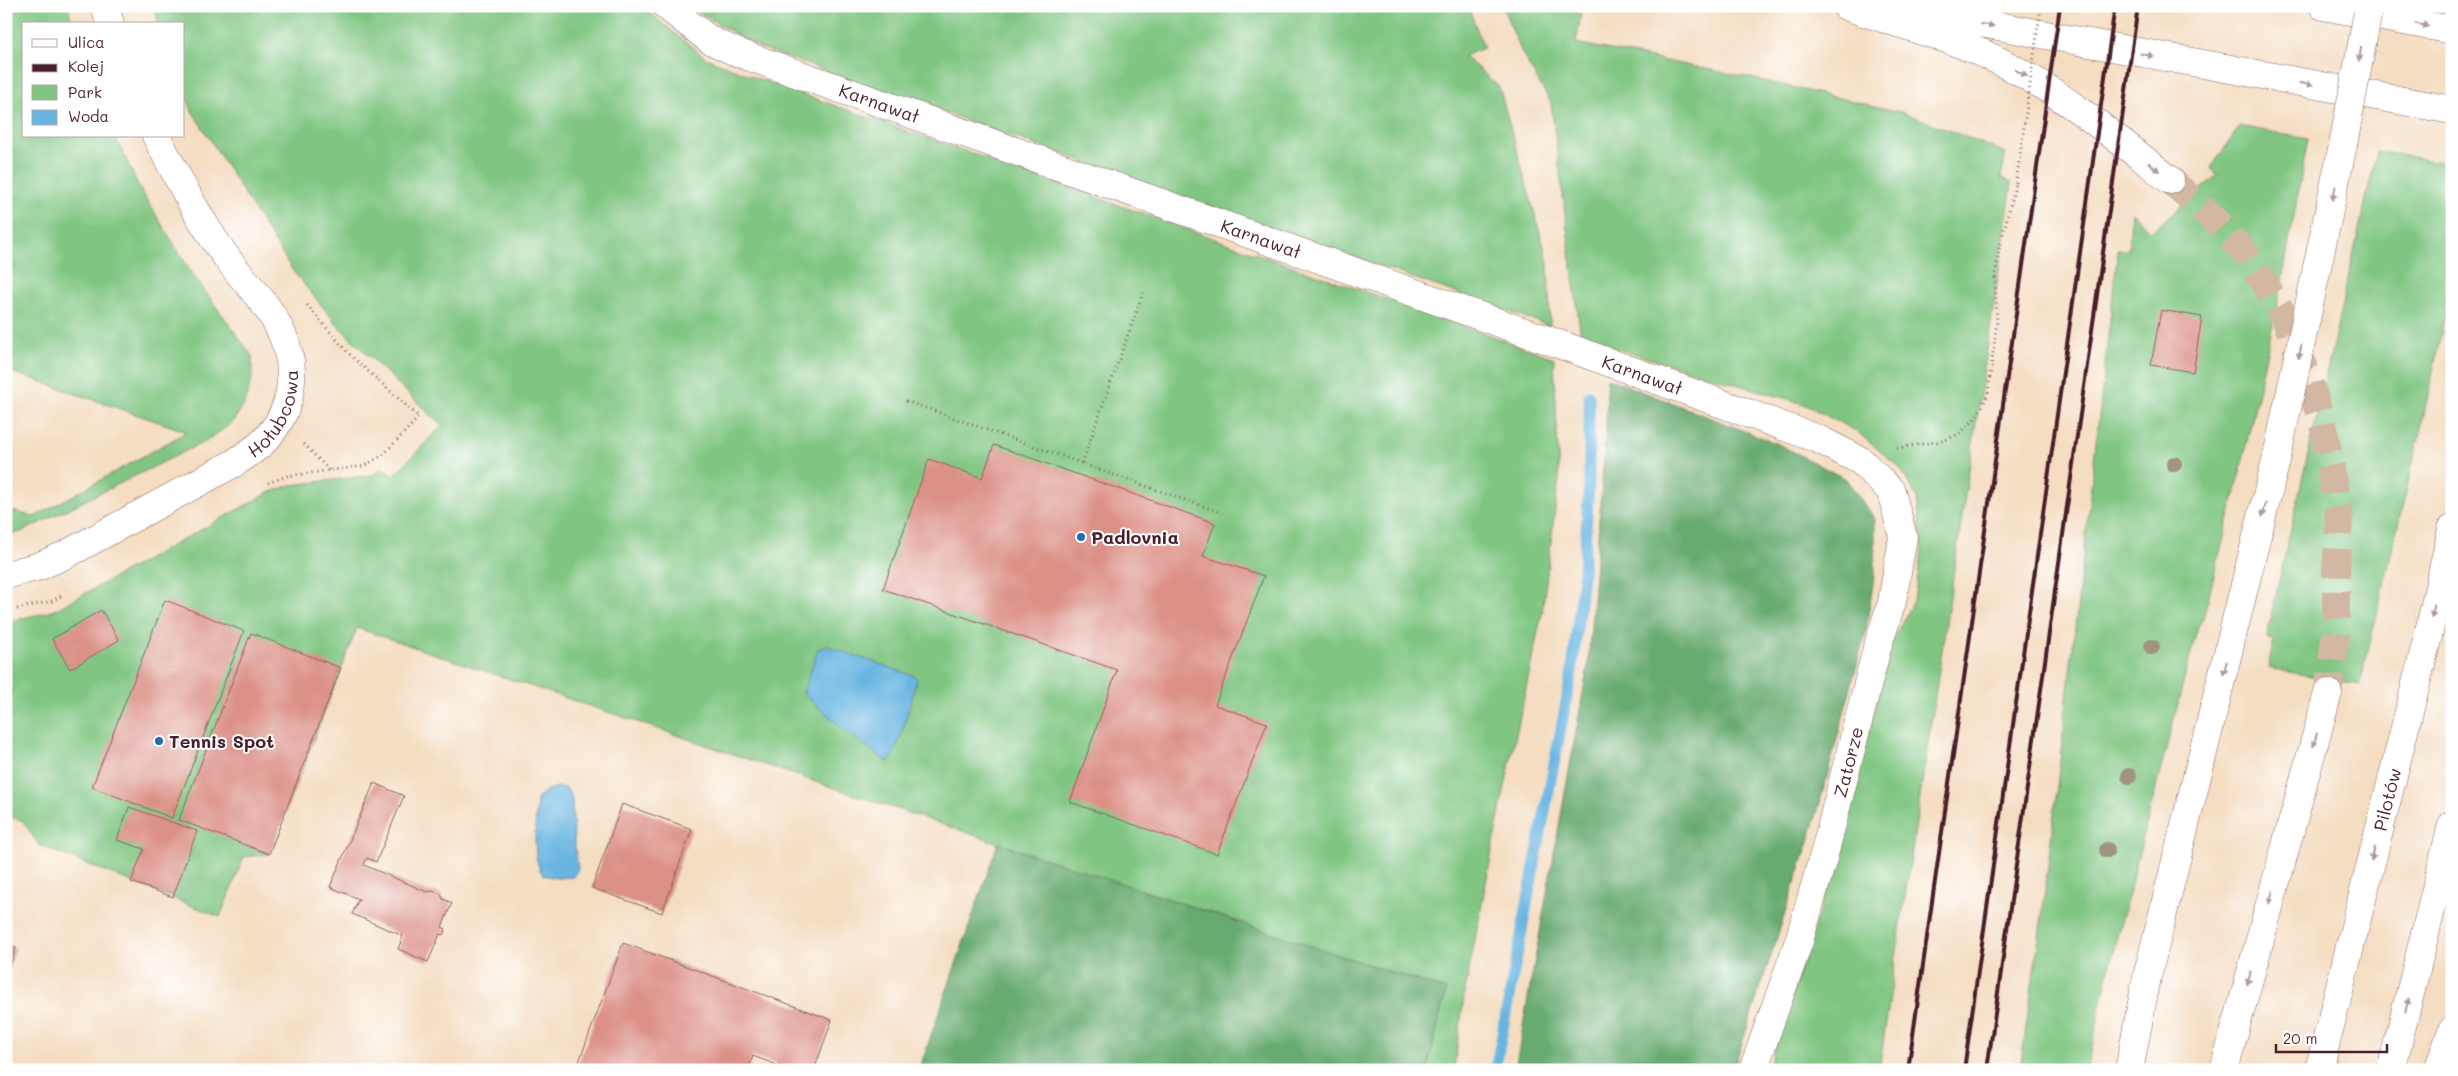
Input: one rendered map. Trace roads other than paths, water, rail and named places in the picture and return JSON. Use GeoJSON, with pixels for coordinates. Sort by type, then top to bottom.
{"type":"FeatureCollection","features":[{"type":"Feature","properties":{"kind":"main road"},"geometry":{"type":"LineString","coordinates":[[105,6],[109,22]]}},
{"type":"Feature","properties":{"kind":"main road","name":"Karnawał"},"geometry":{"type":"LineString","coordinates":[[666,6],[710,40],[736,52],[1585,354],[1818,439],[1861,461]]}},
{"type":"Feature","properties":{"kind":"main road"},"geometry":{"type":"LineString","coordinates":[[1846,6],[1962,44],[1999,61],[2046,87],[2098,123],[2170,180]]}},
{"type":"Feature","properties":{"kind":"main road"},"geometry":{"type":"LineString","coordinates":[[1870,6],[1998,26],[2452,110]]}},
{"type":"Feature","properties":{"kind":"main road"},"geometry":{"type":"LineString","coordinates":[[2323,6],[2452,30]]}},
{"type":"Feature","properties":{"kind":"main road"},"geometry":{"type":"LineString","coordinates":[[2129,1070],[2150,968],[2277,456],[2343,145],[2369,6]]}},
{"type":"Feature","properties":{"kind":"main road","name":"Hołubcowa"},"geometry":{"type":"LineString","coordinates":[[6,575],[40,566],[67,554],[236,462],[261,443],[280,419],[290,392],[293,369],[288,347],[270,312],[222,250],[186,193],[157,138]]}},
{"type":"Feature","properties":{"kind":"main road","name":"Zatorze"},"geometry":{"type":"LineString","coordinates":[[1753,1070],[1799,941],[1825,852],[1877,648],[1892,602],[1903,537],[1891,491],[1861,461]]}},
{"type":"Feature","properties":{"kind":"main road","name":"Pilotów"},"geometry":{"type":"LineString","coordinates":[[2319,1070],[2428,636],[2452,530]]}},
{"type":"Feature","properties":{"kind":"main road"},"geometry":{"type":"LineString","coordinates":[[2224,1070],[2328,693]]}},
{"type":"Feature","properties":{"kind":"main road"},"geometry":{"type":"LineString","coordinates":[[2391,1070],[2452,826]]}},
{"type":"Feature","properties":{"kind":"main road"},"geometry":{"type":"LineString","coordinates":[[2438,1070],[2452,1031]]}},
{"type":"Feature","properties":{"kind":"water"},"geometry":{"type":"Polygon","coordinates":[[[827,646],[914,676],[917,679],[902,733],[890,761],[886,761],[843,729],[803,693],[818,649],[827,646]]]}},
{"type":"Feature","properties":{"kind":"water"},"geometry":{"type":"Polygon","coordinates":[[[559,787],[566,788],[572,798],[574,841],[578,869],[573,877],[557,878],[543,875],[537,859],[535,839],[537,799],[547,790],[559,787]]]}},
{"type":"Feature","properties":{"kind":"waterway"},"geometry":{"type":"LineString","coordinates":[[1495,1070],[1572,671],[1583,576],[1589,484],[1589,395]]}},
{"type":"Feature","properties":{"kind":"tunnel"},"geometry":{"type":"LineString","coordinates":[[2170,180],[2215,220],[2246,254],[2269,291],[2286,320],[2308,378],[2324,428],[2339,518],[2336,573],[2336,631],[2328,693]]}},
{"type":"Feature","properties":{"kind":"railway"},"geometry":{"type":"LineString","coordinates":[[1908,1070],[2060,6]]}},
{"type":"Feature","properties":{"kind":"railway"},"geometry":{"type":"LineString","coordinates":[[1964,1070],[2115,6]]}},
{"type":"Feature","properties":{"kind":"railway"},"geometry":{"type":"LineString","coordinates":[[1987,1070],[2138,6]]}},
{"type":"Feature","properties":{"kind":"place","name":"Padlovnia"},"geometry":{"type":"Point","coordinates":[1081,537]}},
{"type":"Feature","properties":{"kind":"place","name":"Tennis Spot"},"geometry":{"type":"Point","coordinates":[159,741]}}]}
